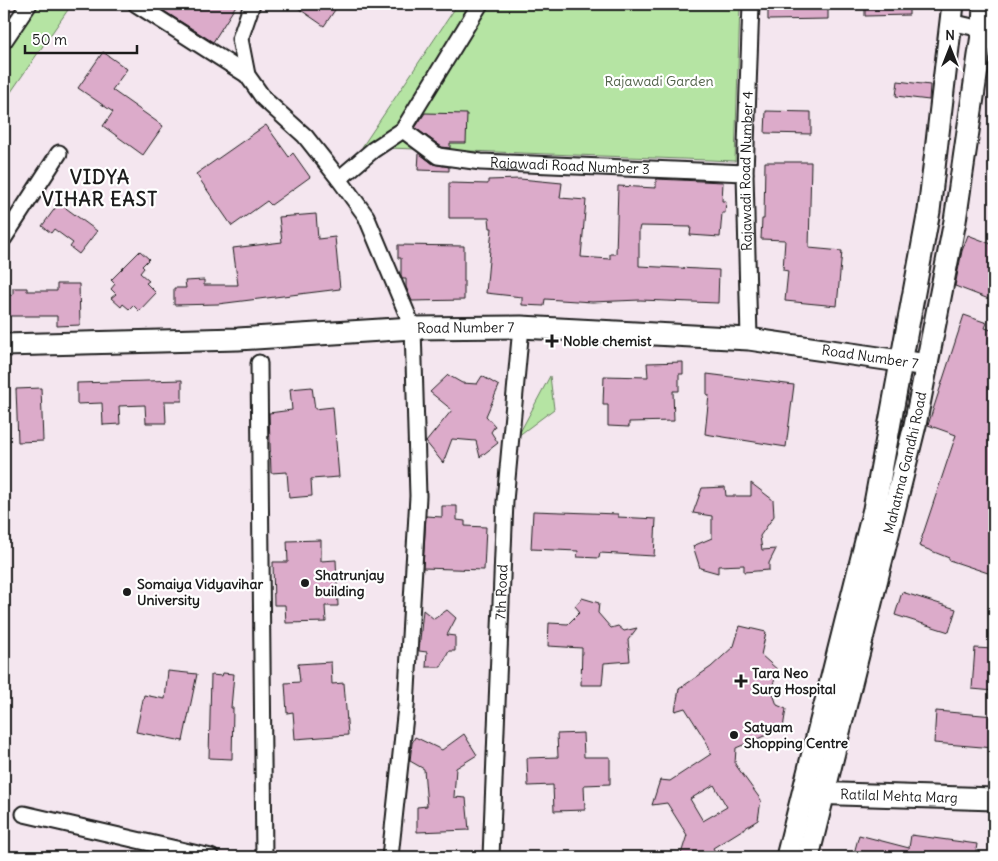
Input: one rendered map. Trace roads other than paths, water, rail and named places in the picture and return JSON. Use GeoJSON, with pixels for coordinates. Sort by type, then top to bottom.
{"type":"FeatureCollection","features":[{"type":"Feature","properties":{"kind":"street"},"geometry":{"type":"LineString","coordinates":[[4,41],[29,4]]}},
{"type":"Feature","properties":{"kind":"street"},"geometry":{"type":"LineString","coordinates":[[136,4],[247,75],[264,99],[305,136],[366,216],[413,328],[418,496],[406,707],[390,857]]}},
{"type":"Feature","properties":{"kind":"street"},"geometry":{"type":"LineString","coordinates":[[247,75],[240,39],[252,4]]}},
{"type":"Feature","properties":{"kind":"street"},"geometry":{"type":"LineString","coordinates":[[339,179],[373,150],[403,130],[480,4]]}},
{"type":"Feature","properties":{"kind":"street","name":"Rajawadi Road Number 4"},"geometry":{"type":"LineString","coordinates":[[750,339],[745,173],[751,4]]}},
{"type":"Feature","properties":{"kind":"street","name":"Mahatma Gandhi Road"},"geometry":{"type":"LineString","coordinates":[[787,857],[813,793],[915,425],[955,221],[988,30],[984,4]]}},
{"type":"Feature","properties":{"kind":"street"},"geometry":{"type":"LineString","coordinates":[[952,13],[988,30]]}},
{"type":"Feature","properties":{"kind":"street","name":"Mahatma Gandhi Road"},"geometry":{"type":"LineString","coordinates":[[808,857],[813,793],[874,509],[929,211],[952,13]]}},
{"type":"Feature","properties":{"kind":"street","name":"Rajawadi Road Number 3"},"geometry":{"type":"LineString","coordinates":[[403,130],[438,156],[481,162],[745,173]]}},
{"type":"Feature","properties":{"kind":"street"},"geometry":{"type":"LineString","coordinates":[[4,238],[59,153]]}},
{"type":"Feature","properties":{"kind":"street","name":"Road Number 7"},"geometry":{"type":"LineString","coordinates":[[4,345],[238,339],[413,328],[521,327],[750,339],[927,365]]}},
{"type":"Feature","properties":{"kind":"street","name":"7th Road"},"geometry":{"type":"LineString","coordinates":[[491,857],[505,501],[521,327]]}},
{"type":"Feature","properties":{"kind":"street"},"geometry":{"type":"LineString","coordinates":[[259,363],[264,857]]}},
{"type":"Feature","properties":{"kind":"street","name":"Ratilal Mehta Marg"},"geometry":{"type":"LineString","coordinates":[[813,793],[994,800]]}},
{"type":"Feature","properties":{"kind":"street"},"geometry":{"type":"LineString","coordinates":[[24,814],[211,857]]}},
{"type":"Feature","properties":{"kind":"place","name":"Noble chemist"},"geometry":{"type":"Point","coordinates":[552,341]}},
{"type":"Feature","properties":{"kind":"place","name":"Shatrunjay building"},"geometry":{"type":"Point","coordinates":[305,583]}},
{"type":"Feature","properties":{"kind":"place","name":"Somaiya Vidyavihar University"},"geometry":{"type":"Point","coordinates":[127,592]}},
{"type":"Feature","properties":{"kind":"place","name":"Tara Neo Surg Hospital"},"geometry":{"type":"Point","coordinates":[741,681]}},
{"type":"Feature","properties":{"kind":"place","name":"Satyam Shopping Centre"},"geometry":{"type":"Point","coordinates":[734,735]}},
{"type":"Feature","properties":{"kind":"district","name":"VIDYA VIHAR EAST"},"geometry":{"type":"Point","coordinates":[100,188]}},
{"type":"Feature","properties":{"kind":"park label","name":"Rajawadi Garden"},"geometry":{"type":"Point","coordinates":[659,81]}}]}
